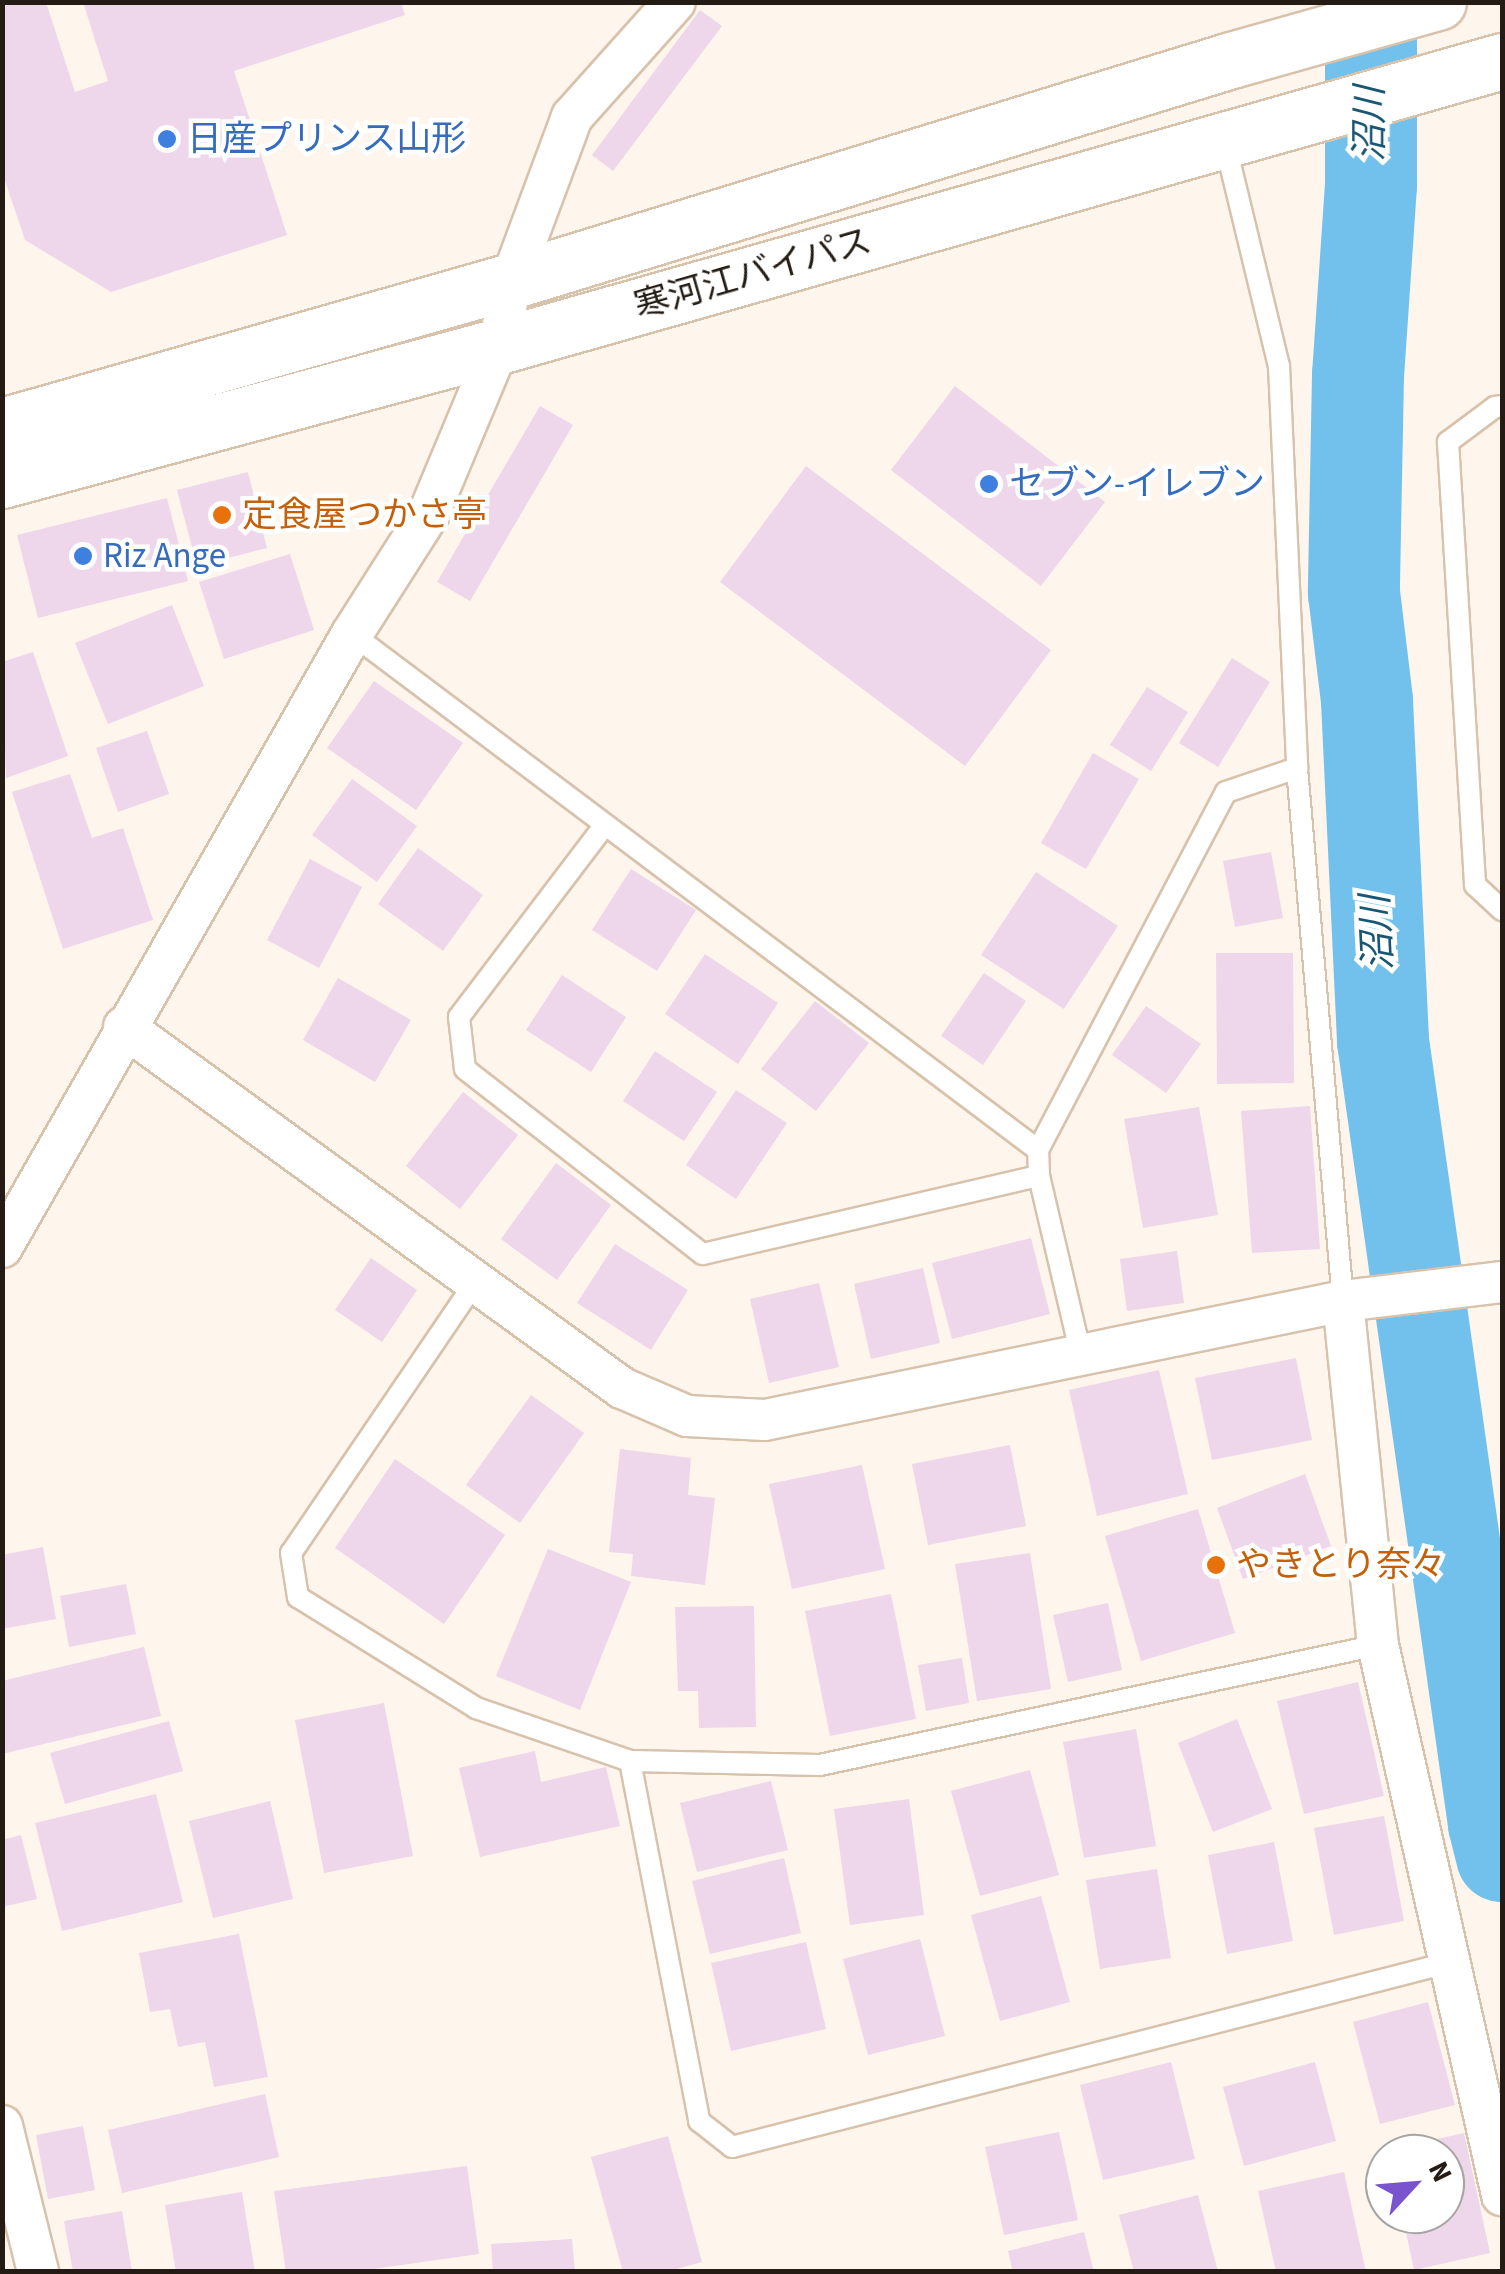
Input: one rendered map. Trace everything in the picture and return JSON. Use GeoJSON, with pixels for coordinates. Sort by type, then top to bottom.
{"type":"FeatureCollection","features":[{"type":"Feature","properties":{"kind":"highway","name":"寒河江バイパス"},"geometry":{"type":"LineString","coordinates":[[2,426],[511,281],[1231,60],[1438,2]]}},
{"type":"Feature","properties":{"kind":"highway","name":"寒河江バイパス"},"geometry":{"type":"LineString","coordinates":[[2,480],[498,346],[1502,61]]}},
{"type":"Feature","properties":{"kind":"street"},"geometry":{"type":"LineString","coordinates":[[2,1247],[124,1027],[352,634],[429,513],[498,346],[511,281],[572,116],[674,2]]}},
{"type":"Feature","properties":{"kind":"street"},"geometry":{"type":"LineString","coordinates":[[124,1027],[622,1388],[687,1416],[765,1420],[1343,1301],[1486,1283]]}},
{"type":"Feature","properties":{"kind":"street"},"geometry":{"type":"LineString","coordinates":[[1343,1301],[1378,1644],[1502,2195]]}},
{"type":"Feature","properties":{"kind":"street"},"geometry":{"type":"LineString","coordinates":[[2,2126],[38,2272]]}},
{"type":"Feature","properties":{"kind":"lane"},"geometry":{"type":"LineString","coordinates":[[1225,141],[1279,366],[1297,768],[1343,1301]]}},
{"type":"Feature","properties":{"kind":"lane"},"geometry":{"type":"LineString","coordinates":[[1502,406],[1495,407],[1448,442],[1475,885],[1502,910]]}},
{"type":"Feature","properties":{"kind":"lane"},"geometry":{"type":"LineString","coordinates":[[352,634],[1038,1150]]}},
{"type":"Feature","properties":{"kind":"lane"},"geometry":{"type":"LineString","coordinates":[[1082,1355],[1039,1176],[1038,1150],[1226,792],[1297,768]]}},
{"type":"Feature","properties":{"kind":"lane"},"geometry":{"type":"LineString","coordinates":[[604,826],[459,1017],[465,1069],[703,1254],[1039,1176]]}},
{"type":"Feature","properties":{"kind":"lane"},"geometry":{"type":"LineString","coordinates":[[474,1284],[291,1553],[298,1597],[476,1708],[630,1761],[820,1765],[1378,1644]]}},
{"type":"Feature","properties":{"kind":"lane"},"geometry":{"type":"LineString","coordinates":[[630,1761],[700,2122],[732,2147],[1447,1963]]}},
{"type":"Feature","properties":{"kind":"building"},"geometry":{"type":"Polygon","coordinates":[[[2,2],[46,2],[75,92],[108,81],[83,2],[401,2],[405,15],[234,71],[287,235],[111,292],[25,240],[2,172],[2,2]]]}},
{"type":"Feature","properties":{"kind":"building"},"geometry":{"type":"Polygon","coordinates":[[[700,10],[722,26],[613,171],[592,155],[700,10]]]}},
{"type":"Feature","properties":{"kind":"building"},"geometry":{"type":"Polygon","coordinates":[[[955,386],[1105,502],[1041,586],[891,470],[955,386]]]}},
{"type":"Feature","properties":{"kind":"building"},"geometry":{"type":"Polygon","coordinates":[[[540,406],[573,425],[470,601],[437,582],[540,406]]]}},
{"type":"Feature","properties":{"kind":"building"},"geometry":{"type":"Polygon","coordinates":[[[806,466],[1051,650],[965,766],[720,582],[806,466]]]}},
{"type":"Feature","properties":{"kind":"building"},"geometry":{"type":"Polygon","coordinates":[[[248,472],[267,548],[197,566],[177,490],[248,472]]]}},
{"type":"Feature","properties":{"kind":"building"},"geometry":{"type":"Polygon","coordinates":[[[167,498],[188,581],[38,618],[17,535],[167,498]]]}},
{"type":"Feature","properties":{"kind":"building"},"geometry":{"type":"Polygon","coordinates":[[[290,554],[314,630],[224,659],[199,582],[290,554]]]}},
{"type":"Feature","properties":{"kind":"building"},"geometry":{"type":"Polygon","coordinates":[[[172,605],[204,686],[108,724],[75,643],[172,605]]]}},
{"type":"Feature","properties":{"kind":"building"},"geometry":{"type":"Polygon","coordinates":[[[33,652],[68,756],[6,778],[2,662],[33,652]]]}},
{"type":"Feature","properties":{"kind":"building"},"geometry":{"type":"Polygon","coordinates":[[[1232,658],[1270,682],[1218,767],[1179,743],[1232,658]]]}},
{"type":"Feature","properties":{"kind":"building"},"geometry":{"type":"Polygon","coordinates":[[[374,681],[463,743],[416,810],[327,748],[374,681]]]}},
{"type":"Feature","properties":{"kind":"building"},"geometry":{"type":"Polygon","coordinates":[[[1147,687],[1188,712],[1151,771],[1110,745],[1147,687]]]}},
{"type":"Feature","properties":{"kind":"building"},"geometry":{"type":"Polygon","coordinates":[[[147,731],[169,794],[118,812],[96,748],[147,731]]]}},
{"type":"Feature","properties":{"kind":"building"},"geometry":{"type":"Polygon","coordinates":[[[1093,753],[1139,779],[1086,869],[1041,843],[1093,753]]]}},
{"type":"Feature","properties":{"kind":"building"},"geometry":{"type":"Polygon","coordinates":[[[70,774],[92,838],[123,828],[153,920],[63,949],[12,792],[70,774]]]}},
{"type":"Feature","properties":{"kind":"building"},"geometry":{"type":"Polygon","coordinates":[[[352,779],[417,826],[377,882],[312,835],[352,779]]]}},
{"type":"Feature","properties":{"kind":"building"},"geometry":{"type":"Polygon","coordinates":[[[418,848],[483,895],[443,951],[378,904],[418,848]]]}},
{"type":"Feature","properties":{"kind":"building"},"geometry":{"type":"Polygon","coordinates":[[[1271,852],[1283,918],[1235,927],[1223,861],[1271,852]]]}},
{"type":"Feature","properties":{"kind":"building"},"geometry":{"type":"Polygon","coordinates":[[[310,859],[362,887],[319,968],[267,940],[310,859]]]}},
{"type":"Feature","properties":{"kind":"building"},"geometry":{"type":"Polygon","coordinates":[[[631,869],[696,910],[657,971],[592,930],[631,869]]]}},
{"type":"Feature","properties":{"kind":"building"},"geometry":{"type":"Polygon","coordinates":[[[1036,872],[1118,926],[1064,1009],[981,955],[1036,872]]]}},
{"type":"Feature","properties":{"kind":"building"},"geometry":{"type":"Polygon","coordinates":[[[1216,953],[1293,953],[1294,1083],[1217,1084],[1216,953]]]}},
{"type":"Feature","properties":{"kind":"building"},"geometry":{"type":"Polygon","coordinates":[[[705,954],[778,1003],[738,1064],[665,1014],[705,954]]]}},
{"type":"Feature","properties":{"kind":"building"},"geometry":{"type":"Polygon","coordinates":[[[984,973],[1026,1001],[983,1065],[941,1036],[984,973]]]}},
{"type":"Feature","properties":{"kind":"building"},"geometry":{"type":"Polygon","coordinates":[[[562,975],[626,1017],[591,1072],[526,1030],[562,975]]]}},
{"type":"Feature","properties":{"kind":"building"},"geometry":{"type":"Polygon","coordinates":[[[338,978],[411,1020],[375,1082],[303,1040],[338,978]]]}},
{"type":"Feature","properties":{"kind":"building"},"geometry":{"type":"Polygon","coordinates":[[[815,1001],[869,1043],[816,1111],[761,1069],[815,1001]]]}},
{"type":"Feature","properties":{"kind":"building"},"geometry":{"type":"Polygon","coordinates":[[[1146,1006],[1201,1044],[1166,1093],[1112,1055],[1146,1006]]]}},
{"type":"Feature","properties":{"kind":"building"},"geometry":{"type":"Polygon","coordinates":[[[655,1051],[717,1092],[684,1141],[623,1101],[655,1051]]]}},
{"type":"Feature","properties":{"kind":"building"},"geometry":{"type":"Polygon","coordinates":[[[736,1090],[787,1123],[736,1199],[686,1165],[736,1090]]]}},
{"type":"Feature","properties":{"kind":"building"},"geometry":{"type":"Polygon","coordinates":[[[463,1092],[518,1135],[460,1209],[406,1166],[463,1092]]]}},
{"type":"Feature","properties":{"kind":"building"},"geometry":{"type":"Polygon","coordinates":[[[1310,1106],[1320,1249],[1252,1253],[1241,1111],[1310,1106]]]}},
{"type":"Feature","properties":{"kind":"building"},"geometry":{"type":"Polygon","coordinates":[[[1199,1107],[1218,1215],[1143,1228],[1124,1119],[1199,1107]]]}},
{"type":"Feature","properties":{"kind":"building"},"geometry":{"type":"Polygon","coordinates":[[[556,1163],[611,1205],[557,1280],[501,1239],[556,1163]]]}},
{"type":"Feature","properties":{"kind":"building"},"geometry":{"type":"Polygon","coordinates":[[[1031,1238],[1050,1314],[952,1339],[932,1263],[1031,1238]]]}},
{"type":"Feature","properties":{"kind":"building"},"geometry":{"type":"Polygon","coordinates":[[[615,1244],[688,1290],[651,1350],[577,1303],[615,1244]]]}},
{"type":"Feature","properties":{"kind":"building"},"geometry":{"type":"Polygon","coordinates":[[[1177,1251],[1184,1303],[1127,1311],[1120,1259],[1177,1251]]]}},
{"type":"Feature","properties":{"kind":"building"},"geometry":{"type":"Polygon","coordinates":[[[371,1258],[417,1290],[382,1342],[335,1310],[371,1258]]]}},
{"type":"Feature","properties":{"kind":"building"},"geometry":{"type":"Polygon","coordinates":[[[923,1268],[940,1343],[871,1359],[854,1284],[923,1268]]]}},
{"type":"Feature","properties":{"kind":"building"},"geometry":{"type":"Polygon","coordinates":[[[819,1283],[839,1367],[769,1383],[750,1299],[819,1283]]]}},
{"type":"Feature","properties":{"kind":"building"},"geometry":{"type":"Polygon","coordinates":[[[1296,1358],[1312,1440],[1212,1460],[1195,1378],[1296,1358]]]}},
{"type":"Feature","properties":{"kind":"building"},"geometry":{"type":"Polygon","coordinates":[[[1159,1370],[1188,1494],[1097,1516],[1069,1390],[1159,1370]]]}},
{"type":"Feature","properties":{"kind":"building"},"geometry":{"type":"Polygon","coordinates":[[[531,1395],[584,1433],[520,1523],[466,1485],[531,1395]]]}},
{"type":"Feature","properties":{"kind":"building"},"geometry":{"type":"Polygon","coordinates":[[[1010,1445],[1026,1526],[928,1545],[912,1464],[1010,1445]]]}},
{"type":"Feature","properties":{"kind":"building"},"geometry":{"type":"Polygon","coordinates":[[[620,1449],[691,1458],[688,1495],[715,1498],[705,1585],[631,1576],[633,1554],[609,1552],[620,1449]]]}},
{"type":"Feature","properties":{"kind":"building"},"geometry":{"type":"Polygon","coordinates":[[[395,1459],[505,1535],[444,1624],[335,1548],[395,1459]]]}},
{"type":"Feature","properties":{"kind":"building"},"geometry":{"type":"Polygon","coordinates":[[[862,1465],[885,1569],[792,1589],[769,1484],[862,1465]]]}},
{"type":"Feature","properties":{"kind":"building"},"geometry":{"type":"Polygon","coordinates":[[[1305,1474],[1331,1546],[1243,1579],[1217,1508],[1305,1474]]]}},
{"type":"Feature","properties":{"kind":"building"},"geometry":{"type":"Polygon","coordinates":[[[1198,1509],[1235,1633],[1141,1661],[1105,1536],[1198,1509]]]}},
{"type":"Feature","properties":{"kind":"building"},"geometry":{"type":"Polygon","coordinates":[[[43,1547],[56,1619],[2,1629],[2,1555],[43,1547]]]}},
{"type":"Feature","properties":{"kind":"building"},"geometry":{"type":"Polygon","coordinates":[[[548,1549],[631,1582],[580,1710],[496,1676],[548,1549]]]}},
{"type":"Feature","properties":{"kind":"building"},"geometry":{"type":"Polygon","coordinates":[[[1030,1553],[1051,1689],[977,1701],[955,1564],[1030,1553]]]}},
{"type":"Feature","properties":{"kind":"building"},"geometry":{"type":"Polygon","coordinates":[[[126,1584],[136,1634],[69,1647],[60,1596],[126,1584]]]}},
{"type":"Feature","properties":{"kind":"building"},"geometry":{"type":"Polygon","coordinates":[[[891,1594],[916,1719],[830,1736],[805,1611],[891,1594]]]}},
{"type":"Feature","properties":{"kind":"building"},"geometry":{"type":"Polygon","coordinates":[[[1108,1603],[1122,1670],[1068,1682],[1053,1615],[1108,1603]]]}},
{"type":"Feature","properties":{"kind":"building"},"geometry":{"type":"Polygon","coordinates":[[[754,1606],[756,1727],[699,1728],[698,1691],[678,1691],[675,1607],[754,1606]]]}},
{"type":"Feature","properties":{"kind":"building"},"geometry":{"type":"Polygon","coordinates":[[[144,1647],[161,1716],[2,1754],[2,1681],[144,1647]]]}},
{"type":"Feature","properties":{"kind":"building"},"geometry":{"type":"Polygon","coordinates":[[[962,1658],[969,1703],[926,1711],[918,1665],[962,1658]]]}},
{"type":"Feature","properties":{"kind":"building"},"geometry":{"type":"Polygon","coordinates":[[[1358,1682],[1384,1796],[1304,1814],[1277,1701],[1358,1682]]]}},
{"type":"Feature","properties":{"kind":"building"},"geometry":{"type":"Polygon","coordinates":[[[384,1703],[413,1856],[324,1873],[295,1720],[384,1703]]]}},
{"type":"Feature","properties":{"kind":"building"},"geometry":{"type":"Polygon","coordinates":[[[1237,1719],[1272,1809],[1213,1832],[1178,1743],[1237,1719]]]}},
{"type":"Feature","properties":{"kind":"building"},"geometry":{"type":"Polygon","coordinates":[[[169,1721],[183,1771],[65,1804],[50,1753],[169,1721]]]}},
{"type":"Feature","properties":{"kind":"building"},"geometry":{"type":"Polygon","coordinates":[[[1136,1729],[1156,1846],[1084,1858],[1063,1742],[1136,1729]]]}},
{"type":"Feature","properties":{"kind":"building"},"geometry":{"type":"Polygon","coordinates":[[[535,1751],[541,1782],[606,1767],[620,1826],[480,1857],[459,1768],[535,1751]]]}},
{"type":"Feature","properties":{"kind":"building"},"geometry":{"type":"Polygon","coordinates":[[[1030,1770],[1059,1875],[980,1896],[951,1791],[1030,1770]]]}},
{"type":"Feature","properties":{"kind":"building"},"geometry":{"type":"Polygon","coordinates":[[[771,1781],[788,1850],[697,1872],[680,1803],[771,1781]]]}},
{"type":"Feature","properties":{"kind":"building"},"geometry":{"type":"Polygon","coordinates":[[[156,1794],[183,1902],[62,1931],[35,1823],[156,1794]]]}},
{"type":"Feature","properties":{"kind":"building"},"geometry":{"type":"Polygon","coordinates":[[[909,1799],[924,1915],[850,1925],[834,1809],[909,1799]]]}},
{"type":"Feature","properties":{"kind":"building"},"geometry":{"type":"Polygon","coordinates":[[[270,1801],[293,1899],[213,1918],[189,1821],[270,1801]]]}},
{"type":"Feature","properties":{"kind":"building"},"geometry":{"type":"Polygon","coordinates":[[[1384,1816],[1404,1921],[1334,1935],[1314,1828],[1384,1816]]]}},
{"type":"Feature","properties":{"kind":"building"},"geometry":{"type":"Polygon","coordinates":[[[21,1835],[37,1899],[2,1907],[2,1840],[21,1835]]]}},
{"type":"Feature","properties":{"kind":"building"},"geometry":{"type":"Polygon","coordinates":[[[1274,1842],[1293,1941],[1227,1954],[1208,1855],[1274,1842]]]}},
{"type":"Feature","properties":{"kind":"building"},"geometry":{"type":"Polygon","coordinates":[[[784,1858],[801,1933],[710,1954],[692,1881],[784,1858]]]}},
{"type":"Feature","properties":{"kind":"building"},"geometry":{"type":"Polygon","coordinates":[[[1157,1869],[1171,1958],[1100,1969],[1086,1880],[1157,1869]]]}},
{"type":"Feature","properties":{"kind":"building"},"geometry":{"type":"Polygon","coordinates":[[[1041,1896],[1070,2002],[1000,2021],[971,1915],[1041,1896]]]}},
{"type":"Feature","properties":{"kind":"building"},"geometry":{"type":"Polygon","coordinates":[[[239,1934],[268,2077],[214,2087],[205,2042],[178,2047],[170,2009],[150,2012],[139,1953],[239,1934]]]}},
{"type":"Feature","properties":{"kind":"building"},"geometry":{"type":"Polygon","coordinates":[[[920,1939],[945,2036],[868,2055],[843,1959],[920,1939]]]}},
{"type":"Feature","properties":{"kind":"building"},"geometry":{"type":"Polygon","coordinates":[[[806,1942],[826,2029],[731,2051],[711,1963],[806,1942]]]}},
{"type":"Feature","properties":{"kind":"building"},"geometry":{"type":"Polygon","coordinates":[[[1428,2002],[1455,2105],[1380,2124],[1353,2022],[1428,2002]]]}},
{"type":"Feature","properties":{"kind":"building"},"geometry":{"type":"Polygon","coordinates":[[[1171,2062],[1195,2159],[1103,2180],[1080,2085],[1171,2062]]]}},
{"type":"Feature","properties":{"kind":"building"},"geometry":{"type":"Polygon","coordinates":[[[1315,2062],[1336,2141],[1244,2166],[1223,2087],[1315,2062]]]}},
{"type":"Feature","properties":{"kind":"building"},"geometry":{"type":"Polygon","coordinates":[[[265,2094],[279,2157],[122,2193],[108,2130],[265,2094]]]}},
{"type":"Feature","properties":{"kind":"building"},"geometry":{"type":"Polygon","coordinates":[[[83,2126],[95,2190],[48,2199],[36,2135],[83,2126]]]}},
{"type":"Feature","properties":{"kind":"building"},"geometry":{"type":"Polygon","coordinates":[[[1059,2132],[1078,2220],[1004,2235],[985,2147],[1059,2132]]]}},
{"type":"Feature","properties":{"kind":"building"},"geometry":{"type":"Polygon","coordinates":[[[668,2136],[702,2262],[666,2272],[623,2272],[591,2157],[668,2136]]]}},
{"type":"Feature","properties":{"kind":"building"},"geometry":{"type":"Polygon","coordinates":[[[1465,2138],[1490,2253],[1414,2270],[1406,2234],[1465,2234],[1465,2138]]]}},
{"type":"Feature","properties":{"kind":"building"},"geometry":{"type":"Polygon","coordinates":[[[467,2166],[479,2254],[352,2272],[286,2272],[274,2191],[467,2166]]]}},
{"type":"Feature","properties":{"kind":"building"},"geometry":{"type":"Polygon","coordinates":[[[1344,2172],[1366,2272],[1276,2272],[1258,2191],[1344,2172]]]}},
{"type":"Feature","properties":{"kind":"building"},"geometry":{"type":"Polygon","coordinates":[[[242,2192],[255,2272],[176,2272],[165,2205],[242,2192]]]}},
{"type":"Feature","properties":{"kind":"building"},"geometry":{"type":"Polygon","coordinates":[[[1198,2195],[1218,2272],[1134,2272],[1119,2215],[1198,2195]]]}},
{"type":"Feature","properties":{"kind":"building"},"geometry":{"type":"Polygon","coordinates":[[[122,2211],[132,2272],[73,2272],[64,2221],[122,2211]]]}},
{"type":"Feature","properties":{"kind":"building"},"geometry":{"type":"Polygon","coordinates":[[[1084,2232],[1094,2272],[1013,2272],[1008,2251],[1084,2232]]]}},
{"type":"Feature","properties":{"kind":"building"},"geometry":{"type":"Polygon","coordinates":[[[572,2239],[575,2272],[493,2272],[491,2244],[572,2239]]]}},
{"type":"Feature","properties":{"kind":"waterway","name":"沼川"},"geometry":{"type":"LineString","coordinates":[[1371,2],[1371,185],[1358,375],[1354,593],[1367,701],[1383,1041],[1494,1824],[1502,1856]]}},
{"type":"Feature","properties":{"kind":"place","name":"日産プリンス山形"},"geometry":{"type":"Point","coordinates":[167,139]}},
{"type":"Feature","properties":{"kind":"place","name":"セブン-イレブン"},"geometry":{"type":"Point","coordinates":[989,484]}},
{"type":"Feature","properties":{"kind":"place","name":"定食屋つかさ亭"},"geometry":{"type":"Point","coordinates":[222,515]}},
{"type":"Feature","properties":{"kind":"place","name":"Riz Ange"},"geometry":{"type":"Point","coordinates":[83,556]}},
{"type":"Feature","properties":{"kind":"place","name":"やきとり奈々"},"geometry":{"type":"Point","coordinates":[1216,1565]}}]}
